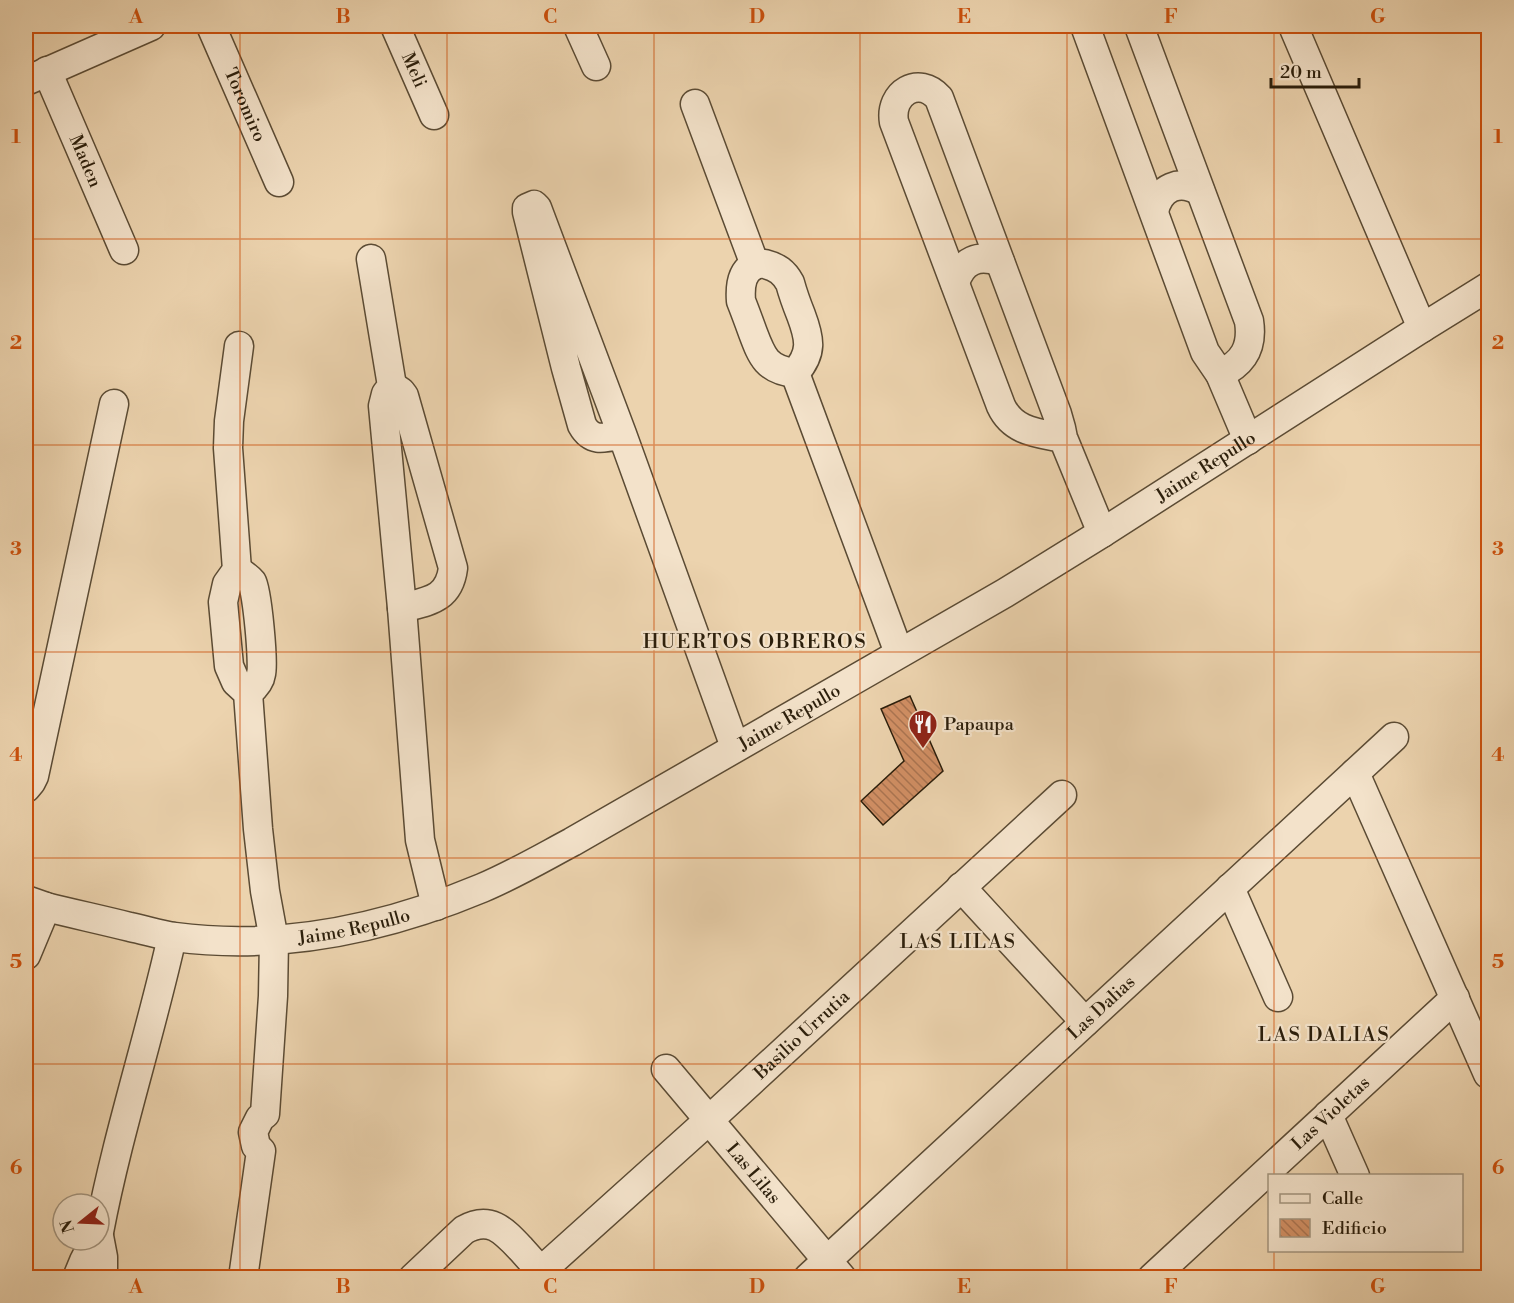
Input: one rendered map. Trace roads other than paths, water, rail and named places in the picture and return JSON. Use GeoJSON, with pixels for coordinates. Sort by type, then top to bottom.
{"type":"FeatureCollection","features":[{"type":"Feature","properties":{"kind":"street"},"geometry":{"type":"LineString","coordinates":[[36,76],[151,26]]}},
{"type":"Feature","properties":{"kind":"street","name":"Toromiro"},"geometry":{"type":"LineString","coordinates":[[211,26],[279,182]]}},
{"type":"Feature","properties":{"kind":"street","name":"Meli"},"geometry":{"type":"LineString","coordinates":[[395,26],[434,115]]}},
{"type":"Feature","properties":{"kind":"street"},"geometry":{"type":"LineString","coordinates":[[578,26],[596,66]]}},
{"type":"Feature","properties":{"kind":"street"},"geometry":{"type":"LineString","coordinates":[[1086,26],[1205,352],[1220,374],[1248,440]]}},
{"type":"Feature","properties":{"kind":"street"},"geometry":{"type":"LineString","coordinates":[[1139,26],[1249,321],[1251,331],[1246,352],[1240,361],[1220,374]]}},
{"type":"Feature","properties":{"kind":"street"},"geometry":{"type":"LineString","coordinates":[[1293,26],[1422,328]]}},
{"type":"Feature","properties":{"kind":"street","name":"Maden"},"geometry":{"type":"LineString","coordinates":[[36,76],[124,250]]}},
{"type":"Feature","properties":{"kind":"street"},"geometry":{"type":"LineString","coordinates":[[1063,438],[1026,430],[1017,426],[1004,414],[894,122],[896,101],[908,90],[918,87],[928,89],[939,98],[1057,414],[1063,438],[1102,533]]}},
{"type":"Feature","properties":{"kind":"street"},"geometry":{"type":"LineString","coordinates":[[695,104],[755,265]]}},
{"type":"Feature","properties":{"kind":"street"},"geometry":{"type":"LineString","coordinates":[[1154,211],[1156,202],[1170,188],[1180,185],[1191,186],[1200,191]]}},
{"type":"Feature","properties":{"kind":"street"},"geometry":{"type":"LineString","coordinates":[[622,434],[598,438],[586,432],[582,425],[527,212],[531,206],[534,205],[537,208],[622,434],[735,747]]}},
{"type":"Feature","properties":{"kind":"street"},"geometry":{"type":"LineString","coordinates":[[955,283],[963,266],[972,261],[981,258],[1000,262]]}},
{"type":"Feature","properties":{"kind":"street"},"geometry":{"type":"LineString","coordinates":[[371,259],[392,386],[404,396],[453,568],[449,585],[436,598],[402,609]]}},
{"type":"Feature","properties":{"kind":"street"},"geometry":{"type":"LineString","coordinates":[[765,264],[775,267],[790,283],[808,334],[809,345],[802,365],[795,374],[776,369],[767,363],[761,354],[741,301],[741,282],[755,265],[765,264]]}},
{"type":"Feature","properties":{"kind":"street","name":"Jaime Repullo"},"geometry":{"type":"LineString","coordinates":[[36,904],[172,937],[240,941],[274,940],[333,934],[385,922],[483,888],[528,866],[1005,593],[1488,287]]}},
{"type":"Feature","properties":{"kind":"street"},"geometry":{"type":"LineString","coordinates":[[239,346],[229,421],[228,448],[237,570],[252,582],[257,597],[261,675],[248,693],[258,829],[265,891],[274,940],[266,1114],[275,1127],[273,1142],[261,1151],[243,1278]]}},
{"type":"Feature","properties":{"kind":"street"},"geometry":{"type":"LineString","coordinates":[[795,374],[900,653]]}},
{"type":"Feature","properties":{"kind":"street"},"geometry":{"type":"LineString","coordinates":[[392,386],[386,393],[383,406],[420,840],[436,906]]}},
{"type":"Feature","properties":{"kind":"street"},"geometry":{"type":"LineString","coordinates":[[26,788],[34,776],[114,404]]}},
{"type":"Feature","properties":{"kind":"street","name":"Las Dalias"},"geometry":{"type":"LineString","coordinates":[[826,1272],[1085,1022],[1394,737]]}},
{"type":"Feature","properties":{"kind":"street"},"geometry":{"type":"LineString","coordinates":[[1355,773],[1488,1074]]}},
{"type":"Feature","properties":{"kind":"street","name":"Basilio Urrutia"},"geometry":{"type":"LineString","coordinates":[[544,1274],[1062,795]]}},
{"type":"Feature","properties":{"kind":"street"},"geometry":{"type":"LineString","coordinates":[[960,887],[1085,1022]]}},
{"type":"Feature","properties":{"kind":"street"},"geometry":{"type":"LineString","coordinates":[[1230,888],[1278,997]]}},
{"type":"Feature","properties":{"kind":"street"},"geometry":{"type":"LineString","coordinates":[[26,955],[36,904]]}},
{"type":"Feature","properties":{"kind":"street"},"geometry":{"type":"LineString","coordinates":[[108,1192],[172,937]]}},
{"type":"Feature","properties":{"kind":"street","name":"Las Violetas"},"geometry":{"type":"LineString","coordinates":[[1152,1278],[1455,999]]}},
{"type":"Feature","properties":{"kind":"street","name":"Las Lilas"},"geometry":{"type":"LineString","coordinates":[[666,1069],[709,1120],[826,1272]]}},
{"type":"Feature","properties":{"kind":"street"},"geometry":{"type":"LineString","coordinates":[[1328,1115],[1354,1174]]}},
{"type":"Feature","properties":{"kind":"street"},"geometry":{"type":"LineString","coordinates":[[413,1278],[464,1230],[471,1226],[485,1224],[493,1225],[506,1233],[544,1274]]}},
{"type":"Feature","properties":{"kind":"street"},"geometry":{"type":"LineString","coordinates":[[77,1278],[89,1252]]}},
{"type":"Feature","properties":{"kind":"street"},"geometry":{"type":"LineString","coordinates":[[102,1252],[103,1278]]}},
{"type":"Feature","properties":{"kind":"place","name":"Papaupa"},"geometry":{"type":"Point","coordinates":[923,750]}},
{"type":"Feature","properties":{"kind":"district","name":"HUERTOS OBREROS"},"geometry":{"type":"Point","coordinates":[755,641]}},
{"type":"Feature","properties":{"kind":"district","name":"LAS LILAS"},"geometry":{"type":"Point","coordinates":[958,941]}},
{"type":"Feature","properties":{"kind":"district","name":"LAS DALIAS"},"geometry":{"type":"Point","coordinates":[1324,1034]}}]}
